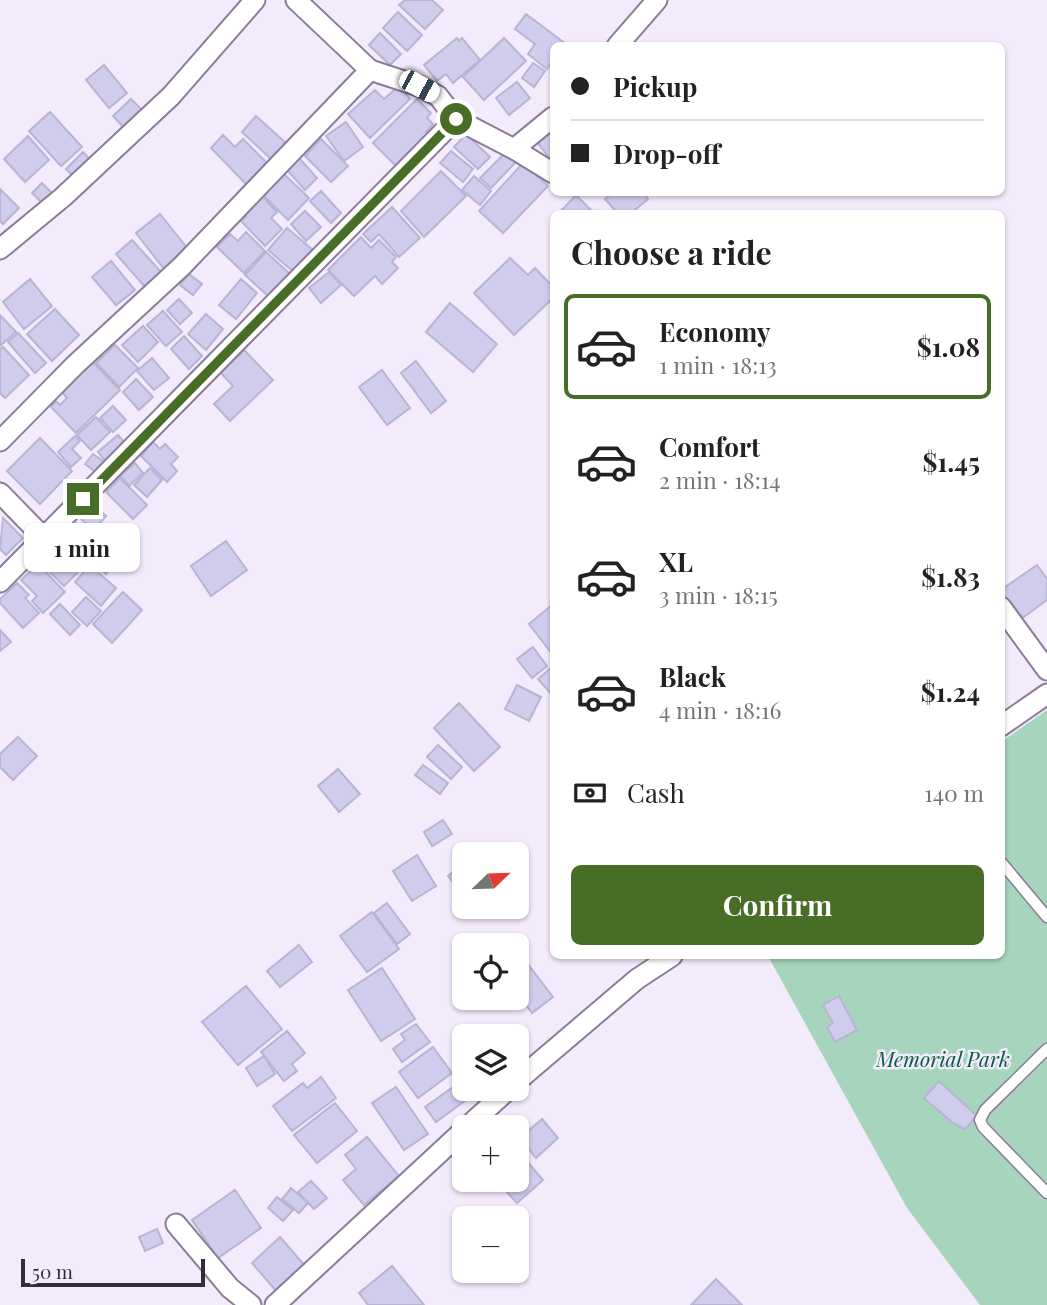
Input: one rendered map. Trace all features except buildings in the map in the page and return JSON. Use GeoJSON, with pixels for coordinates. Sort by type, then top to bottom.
{"type":"FeatureCollection","features":[{"type":"Feature","properties":{"kind":"street"},"geometry":{"type":"LineString","coordinates":[[0,249],[63,197],[171,96],[255,0]]}},
{"type":"Feature","properties":{"kind":"street"},"geometry":{"type":"LineString","coordinates":[[296,0],[370,70],[419,86],[438,96],[456,119],[550,171]]}},
{"type":"Feature","properties":{"kind":"street"},"geometry":{"type":"LineString","coordinates":[[620,42],[657,0]]}},
{"type":"Feature","properties":{"kind":"street"},"geometry":{"type":"LineString","coordinates":[[0,441],[75,365],[182,266],[370,70]]}},
{"type":"Feature","properties":{"kind":"street"},"geometry":{"type":"LineString","coordinates":[[0,582],[456,119]]}},
{"type":"Feature","properties":{"kind":"street"},"geometry":{"type":"LineString","coordinates":[[514,149],[550,119]]}},
{"type":"Feature","properties":{"kind":"street"},"geometry":{"type":"LineString","coordinates":[[0,493],[44,538]]}},
{"type":"Feature","properties":{"kind":"street"},"geometry":{"type":"LineString","coordinates":[[1005,612],[1047,670]]}},
{"type":"Feature","properties":{"kind":"street"},"geometry":{"type":"LineString","coordinates":[[1005,723],[1047,694]]}},
{"type":"Feature","properties":{"kind":"street"},"geometry":{"type":"LineString","coordinates":[[529,1071],[638,979],[668,959]]}},
{"type":"Feature","properties":{"kind":"street"},"geometry":{"type":"LineString","coordinates":[[481,1115],[496,1101]]}},
{"type":"Feature","properties":{"kind":"street"},"geometry":{"type":"LineString","coordinates":[[275,1305],[452,1142]]}},
{"type":"Feature","properties":{"kind":"street"},"geometry":{"type":"LineString","coordinates":[[176,1224],[230,1288],[251,1305]]}},
{"type":"Feature","properties":{"kind":"lane"},"geometry":{"type":"LineString","coordinates":[[1005,867],[1047,917]]}},
{"type":"Feature","properties":{"kind":"lane"},"geometry":{"type":"LineString","coordinates":[[1047,1049],[985,1110],[979,1120],[1047,1193]]}},
{"type":"Feature","properties":{"kind":"green space","name":"Memorial Park"},"geometry":{"type":"Polygon","coordinates":[[[1047,710],[1047,1305],[980,1305],[907,1208],[770,959],[1005,959],[1005,739],[1047,710]]]}},
{"type":"Feature","properties":{"kind":"route"},"geometry":{"type":"LineString","coordinates":[[83,499],[456,119]]}}]}
